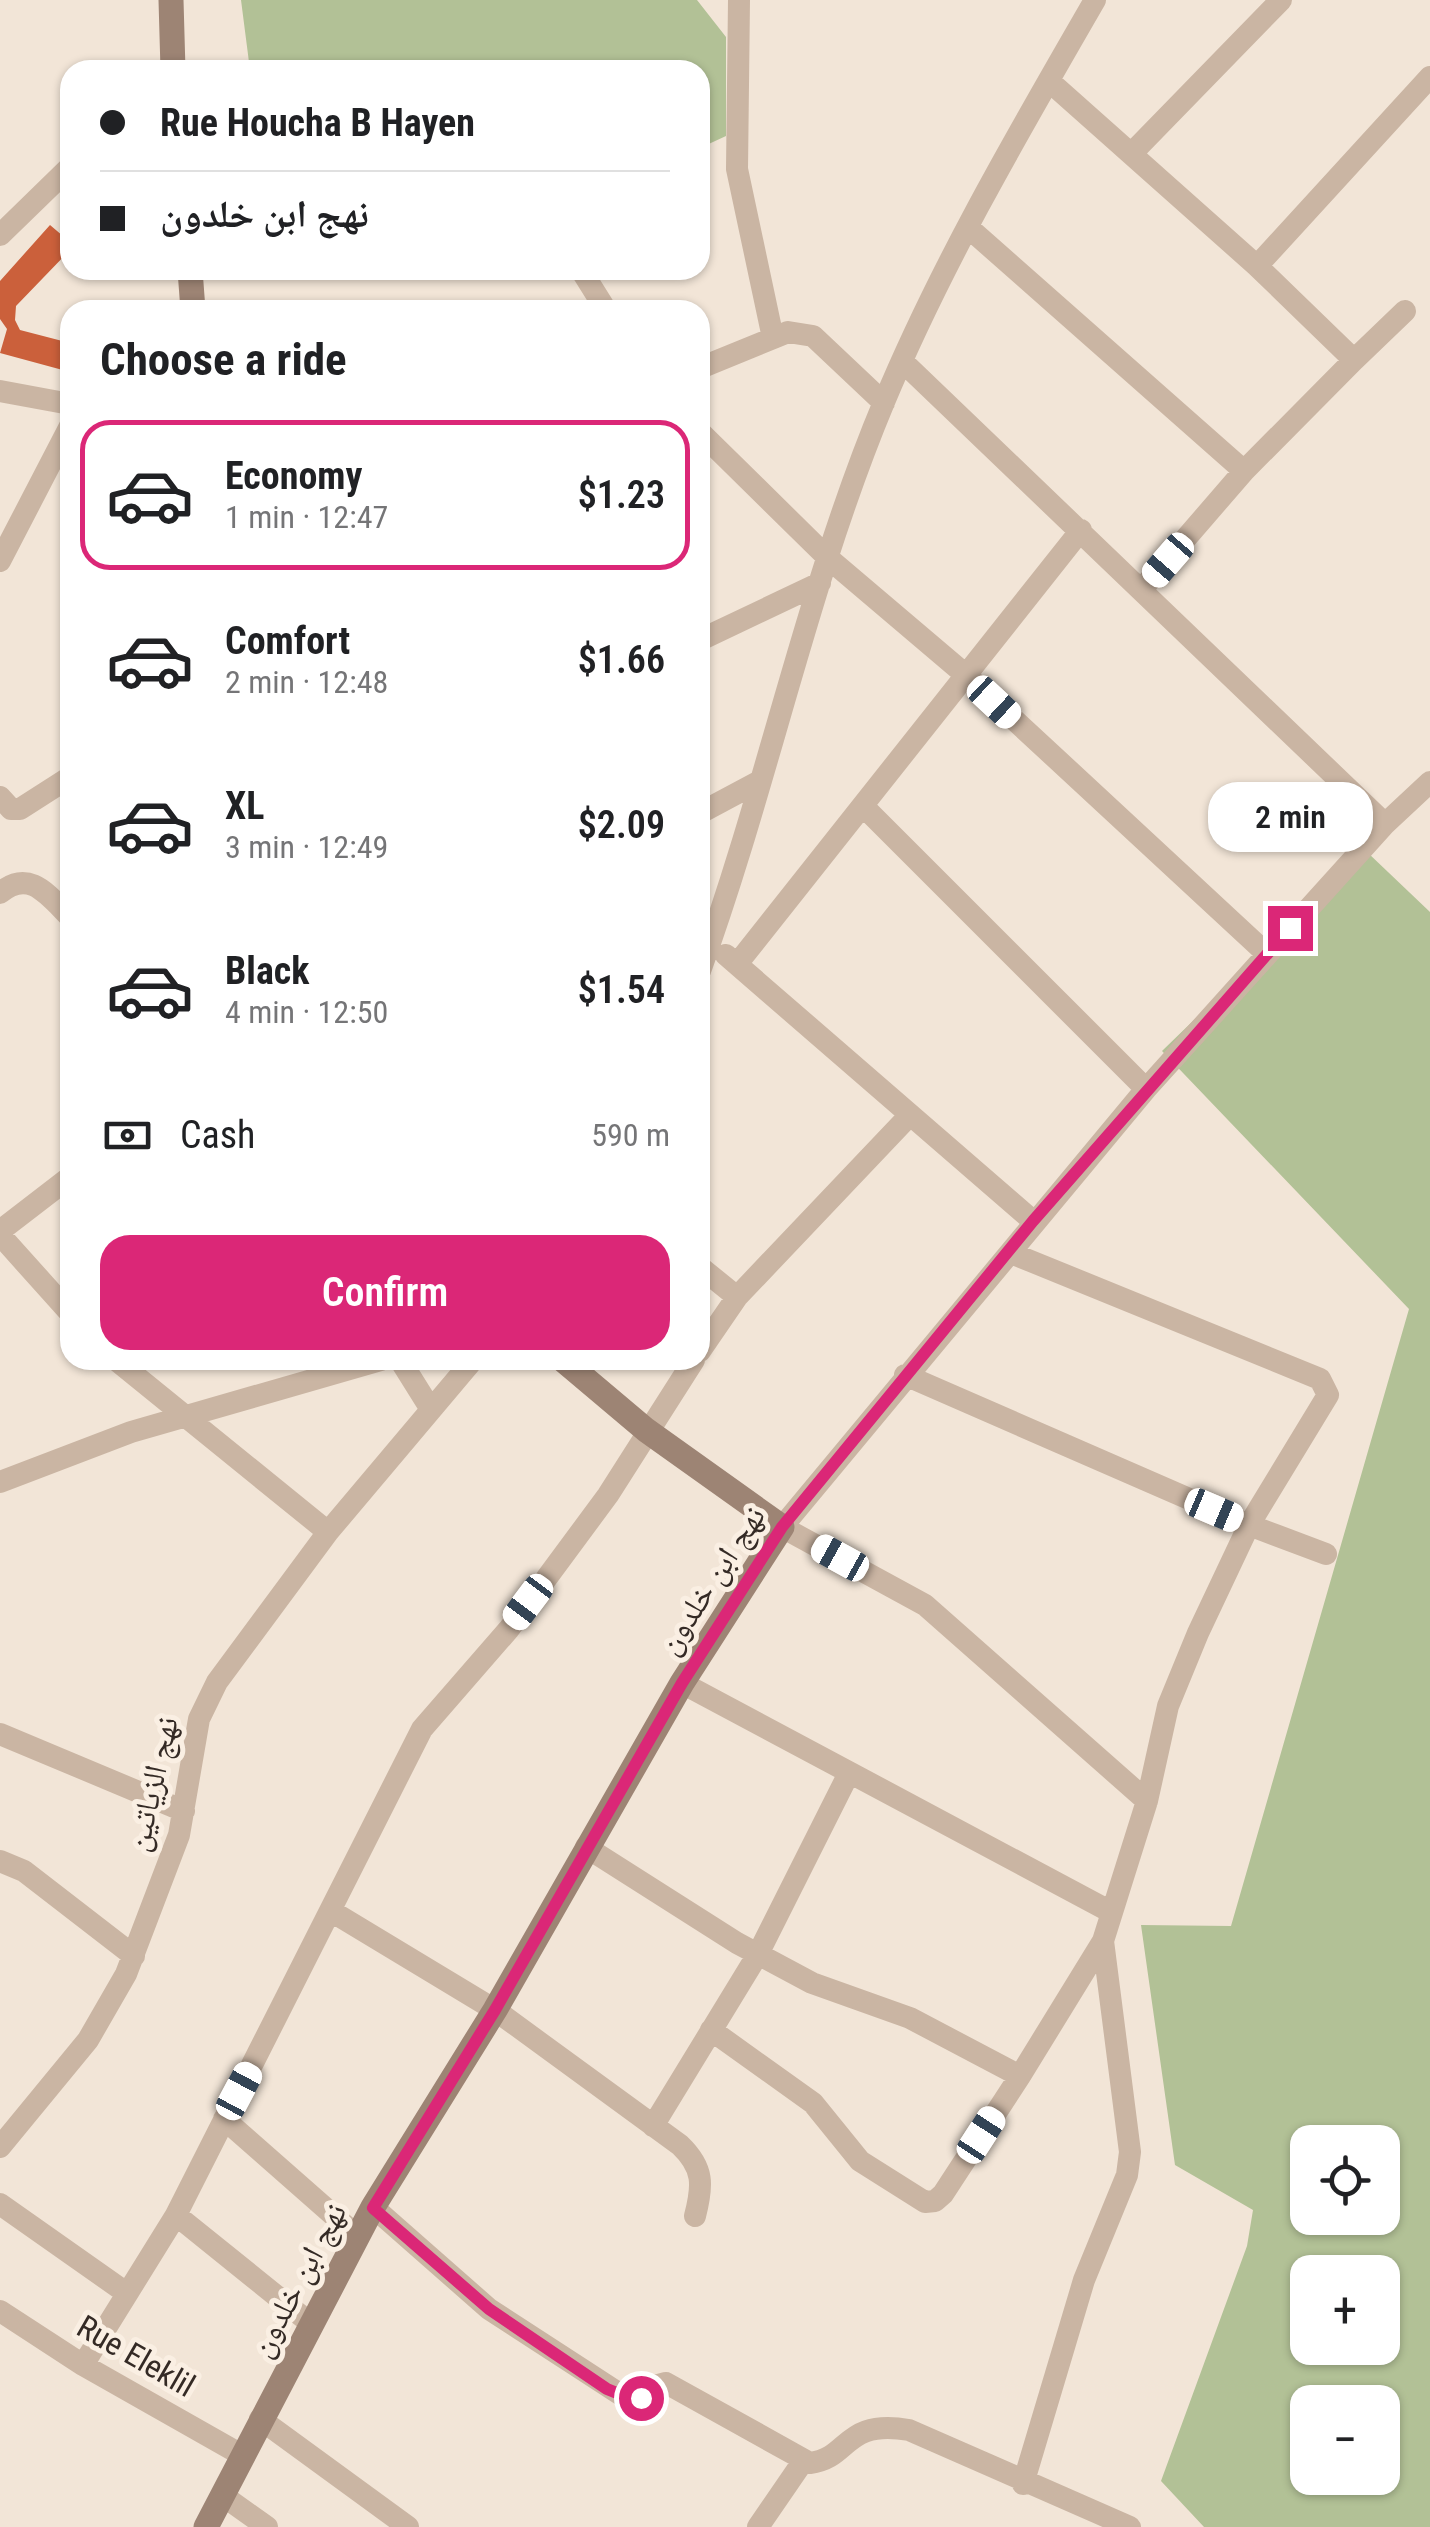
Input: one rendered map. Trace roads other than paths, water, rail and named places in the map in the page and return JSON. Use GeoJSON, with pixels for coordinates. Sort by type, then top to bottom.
{"type":"FeatureCollection","features":[{"type":"Feature","properties":{"kind":"street"},"geometry":{"type":"LineString","coordinates":[[171,0],[173,60]]}},
{"type":"Feature","properties":{"kind":"street"},"geometry":{"type":"LineString","coordinates":[[739,0],[738,170],[773,338]]}},
{"type":"Feature","properties":{"kind":"street"},"geometry":{"type":"LineString","coordinates":[[1033,1221],[710,942],[828,558],[884,403],[970,229],[1095,0]]}},
{"type":"Feature","properties":{"kind":"street"},"geometry":{"type":"LineString","coordinates":[[1132,154],[1281,0]]}},
{"type":"Feature","properties":{"kind":"street"},"geometry":{"type":"LineString","coordinates":[[1258,266],[1430,78]]}},
{"type":"Feature","properties":{"kind":"street"},"geometry":{"type":"LineString","coordinates":[[1049,80],[1258,266],[1354,360]]}},
{"type":"Feature","properties":{"kind":"street"},"geometry":{"type":"LineString","coordinates":[[0,235],[60,177]]}},
{"type":"Feature","properties":{"kind":"street"},"geometry":{"type":"LineString","coordinates":[[970,229],[1244,470]]}},
{"type":"Feature","properties":{"kind":"street"},"geometry":{"type":"LineString","coordinates":[[1142,589],[1244,470],[1405,311]]}},
{"type":"Feature","properties":{"kind":"street"},"geometry":{"type":"LineString","coordinates":[[710,364],[788,332],[812,336],[884,403]]}},
{"type":"Feature","properties":{"kind":"street"},"geometry":{"type":"LineString","coordinates":[[903,362],[1385,824]]}},
{"type":"Feature","properties":{"kind":"street"},"geometry":{"type":"LineString","coordinates":[[0,391],[60,402]]}},
{"type":"Feature","properties":{"kind":"street"},"geometry":{"type":"LineString","coordinates":[[710,442],[828,558],[966,676],[1266,954]]}},
{"type":"Feature","properties":{"kind":"street"},"geometry":{"type":"LineString","coordinates":[[0,561],[60,445]]}},
{"type":"Feature","properties":{"kind":"street"},"geometry":{"type":"LineString","coordinates":[[737,964],[865,808],[1081,530]]}},
{"type":"Feature","properties":{"kind":"street"},"geometry":{"type":"LineString","coordinates":[[710,635],[820,583]]}},
{"type":"Feature","properties":{"kind":"street"},"geometry":{"type":"LineString","coordinates":[[710,808],[760,781]]}},
{"type":"Feature","properties":{"kind":"street","name":"نهج ابن خلدون"},"geometry":{"type":"LineString","coordinates":[[206,2527],[240,2454],[373,2208],[495,2010],[682,1683],[782,1527],[1146,1089],[1385,824],[1430,782]]}},
{"type":"Feature","properties":{"kind":"street"},"geometry":{"type":"LineString","coordinates":[[0,798],[11,809],[20,809],[60,784]]}},
{"type":"Feature","properties":{"kind":"street"},"geometry":{"type":"LineString","coordinates":[[865,808],[1146,1089]]}},
{"type":"Feature","properties":{"kind":"street"},"geometry":{"type":"LineString","coordinates":[[0,894],[12,883],[38,885],[60,906]]}},
{"type":"Feature","properties":{"kind":"street"},"geometry":{"type":"LineString","coordinates":[[710,1336],[737,1297],[910,1116]]}},
{"type":"Feature","properties":{"kind":"street"},"geometry":{"type":"LineString","coordinates":[[60,1185],[5,1227],[1,1236],[60,1302]]}},
{"type":"Feature","properties":{"kind":"street"},"geometry":{"type":"LineString","coordinates":[[710,2030],[814,2102],[860,2161],[925,2202],[935,2201],[943,2194],[1102,1941],[1147,1801],[1168,1706],[1249,1525],[1325,1404],[1328,1395],[1320,1379],[1010,1253]]}},
{"type":"Feature","properties":{"kind":"street"},"geometry":{"type":"LineString","coordinates":[[710,1275],[737,1297]]}},
{"type":"Feature","properties":{"kind":"street"},"geometry":{"type":"LineString","coordinates":[[128,1370],[328,1532]]}},
{"type":"Feature","properties":{"kind":"street"},"geometry":{"type":"LineString","coordinates":[[0,1482],[131,1432],[348,1370]]}},
{"type":"Feature","properties":{"kind":"street"},"geometry":{"type":"LineString","coordinates":[[406,1370],[430,1408]]}},
{"type":"Feature","properties":{"kind":"street","name":"نهج الزياتين"},"geometry":{"type":"LineString","coordinates":[[0,2148],[88,2040],[134,1956],[184,1811],[206,1701],[328,1532],[464,1370]]}},
{"type":"Feature","properties":{"kind":"street"},"geometry":{"type":"LineString","coordinates":[[575,1370],[646,1430],[782,1527],[925,1605],[1147,1801]]}},
{"type":"Feature","properties":{"kind":"street"},"geometry":{"type":"LineString","coordinates":[[83,2365],[176,2215],[422,1729],[508,1630],[608,1495],[687,1370]]}},
{"type":"Feature","properties":{"kind":"street"},"geometry":{"type":"LineString","coordinates":[[905,1375],[1249,1525],[1326,1554]]}},
{"type":"Feature","properties":{"kind":"street"},"geometry":{"type":"LineString","coordinates":[[682,1683],[1110,1912]]}},
{"type":"Feature","properties":{"kind":"street"},"geometry":{"type":"LineString","coordinates":[[0,1734],[184,1811]]}},
{"type":"Feature","properties":{"kind":"street"},"geometry":{"type":"LineString","coordinates":[[652,2126],[758,1954],[849,1772]]}},
{"type":"Feature","properties":{"kind":"street"},"geometry":{"type":"LineString","coordinates":[[586,1847],[812,1983],[910,2018],[1020,2076]]}},
{"type":"Feature","properties":{"kind":"street"},"geometry":{"type":"LineString","coordinates":[[0,1861],[24,1871],[134,1956]]}},
{"type":"Feature","properties":{"kind":"street"},"geometry":{"type":"LineString","coordinates":[[331,1911],[495,2010],[680,2145],[699,2168],[702,2186],[695,2216]]}},
{"type":"Feature","properties":{"kind":"street"},"geometry":{"type":"LineString","coordinates":[[1023,2484],[1084,2280],[1127,2175],[1130,2152],[1102,1941]]}},
{"type":"Feature","properties":{"kind":"street"},"geometry":{"type":"LineString","coordinates":[[224,2118],[357,2236]]}},
{"type":"Feature","properties":{"kind":"street"},"geometry":{"type":"LineString","coordinates":[[0,2204],[125,2292]]}},
{"type":"Feature","properties":{"kind":"street"},"geometry":{"type":"LineString","coordinates":[[373,2208],[489,2309],[607,2389],[634,2400],[666,2382],[804,2460],[818,2462],[856,2433],[890,2427],[929,2438],[1023,2484],[1130,2527]]}},
{"type":"Feature","properties":{"kind":"street"},"geometry":{"type":"LineString","coordinates":[[176,2215],[310,2324]]}},
{"type":"Feature","properties":{"kind":"street","name":"Rue Eleklil"},"geometry":{"type":"LineString","coordinates":[[0,2311],[83,2365],[240,2454]]}},
{"type":"Feature","properties":{"kind":"street"},"geometry":{"type":"LineString","coordinates":[[260,2419],[407,2526]]}},
{"type":"Feature","properties":{"kind":"street"},"geometry":{"type":"LineString","coordinates":[[758,2527],[804,2460]]}},
{"type":"Feature","properties":{"kind":"street"},"geometry":{"type":"LineString","coordinates":[[222,2495],[267,2527]]}}]}
